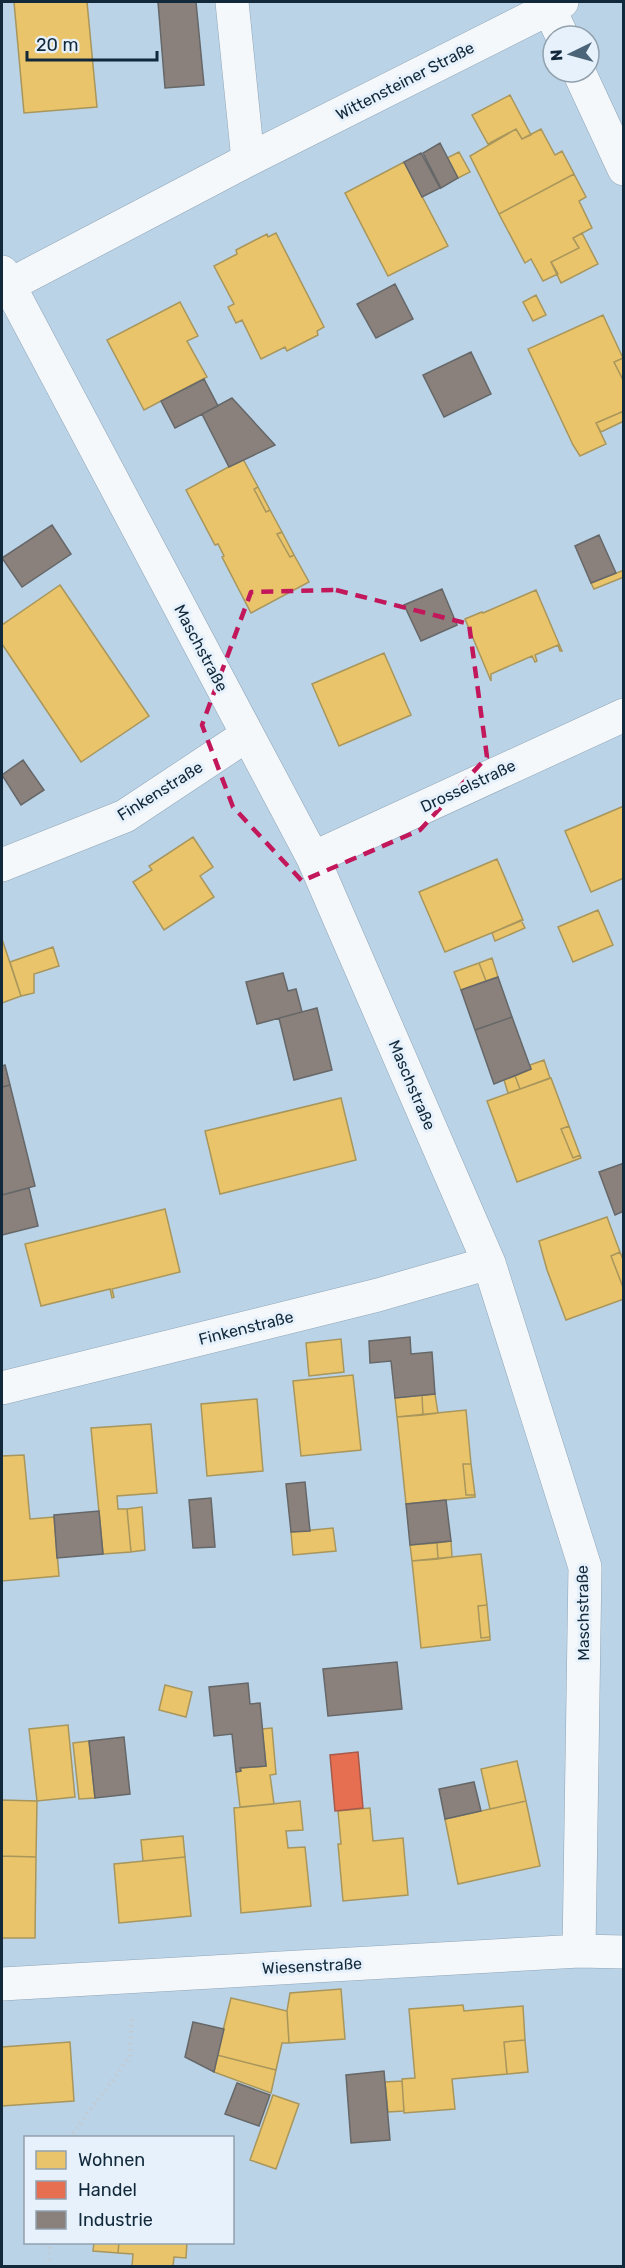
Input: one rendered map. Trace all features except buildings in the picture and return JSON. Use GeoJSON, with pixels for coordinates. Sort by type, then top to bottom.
{"type":"FeatureCollection","features":[{"type":"Feature","properties":{"kind":"street"},"geometry":{"type":"LineString","coordinates":[[232,2],[248,160]]}},
{"type":"Feature","properties":{"kind":"street","name":"Wittensteiner Straße"},"geometry":{"type":"LineString","coordinates":[[4,282],[248,160],[558,15]]}},
{"type":"Feature","properties":{"kind":"street"},"geometry":{"type":"LineString","coordinates":[[585,84],[624,169]]}},
{"type":"Feature","properties":{"kind":"street","name":"Maschstraße"},"geometry":{"type":"LineString","coordinates":[[4,282],[313,858],[489,1263],[585,1567],[579,1951]]}},
{"type":"Feature","properties":{"kind":"street","name":"Drosselstraße"},"geometry":{"type":"LineString","coordinates":[[313,858],[624,715]]}},
{"type":"Feature","properties":{"kind":"street","name":"Finkenstraße"},"geometry":{"type":"LineString","coordinates":[[2,865],[125,816],[247,735]]}},
{"type":"Feature","properties":{"kind":"street","name":"Finkenstraße"},"geometry":{"type":"LineString","coordinates":[[2,1388],[378,1295],[489,1263]]}},
{"type":"Feature","properties":{"kind":"street","name":"Wiesenstraße"},"geometry":{"type":"LineString","coordinates":[[2,1984],[579,1951],[624,1952]]}},
{"type":"Feature","properties":{"kind":"path"},"geometry":{"type":"LineString","coordinates":[[71,2136],[130,2057],[133,1977]]}},
{"type":"Feature","properties":{"kind":"path"},"geometry":{"type":"LineString","coordinates":[[48,2266],[50,2244]]}},
{"type":"Feature","properties":{"kind":"highlighted area"},"geometry":{"type":"Polygon","coordinates":[[[336,590],[469,624],[487,757],[420,830],[302,881],[233,807],[202,725],[251,592],[336,590]]]}}]}
